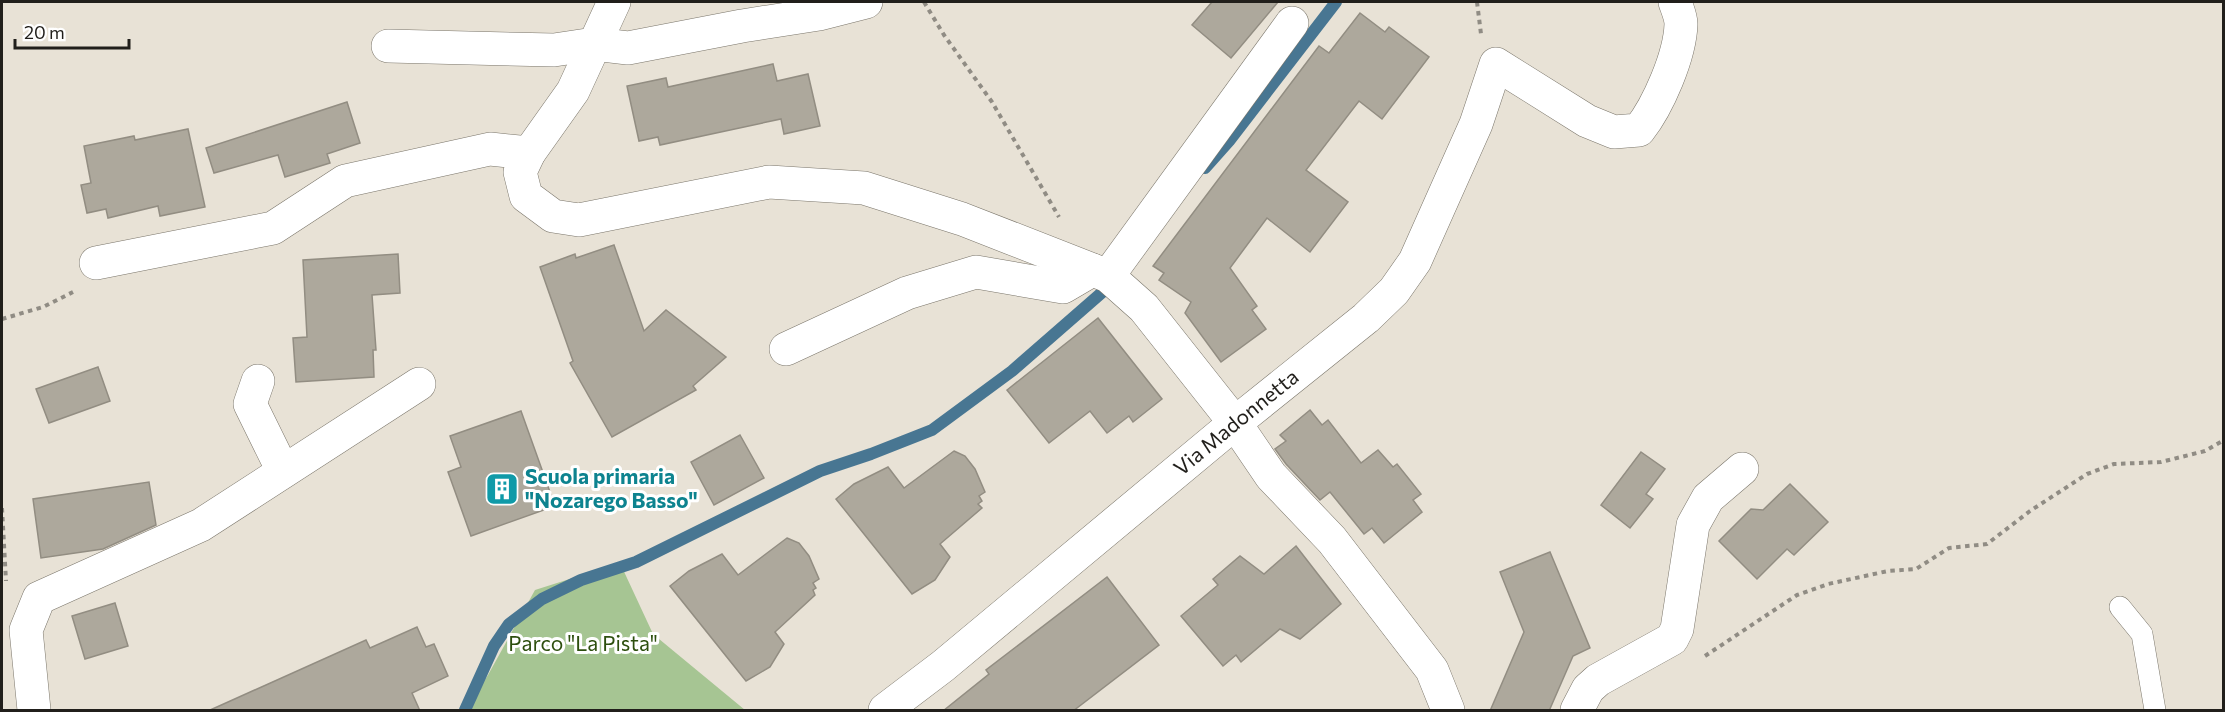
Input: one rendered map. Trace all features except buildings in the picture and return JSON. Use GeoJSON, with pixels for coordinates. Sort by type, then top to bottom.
{"type":"FeatureCollection","features":[{"type":"Feature","properties":{"kind":"street"},"geometry":{"type":"LineString","coordinates":[[614,2],[573,91],[529,153],[520,172],[526,196],[553,216],[579,220],[769,182],[864,188],[962,219],[1100,273],[1144,308],[1235,423],[1271,476],[1332,540],[1432,670],[1448,711]]}},
{"type":"Feature","properties":{"kind":"street"},"geometry":{"type":"LineString","coordinates":[[388,46],[554,50],[594,44],[628,48],[819,14],[866,2]]}},
{"type":"Feature","properties":{"kind":"street","name":"Via Madonnetta"},"geometry":{"type":"LineString","coordinates":[[885,711],[943,666],[1235,423],[1366,318],[1394,291],[1415,261],[1476,124],[1496,64],[1587,121],[1614,132],[1639,130],[1652,114],[1673,61],[1681,23],[1675,2]]}},
{"type":"Feature","properties":{"kind":"street"},"geometry":{"type":"LineString","coordinates":[[786,349],[907,292],[976,272],[1063,287],[1100,273],[1292,23]]}},
{"type":"Feature","properties":{"kind":"street"},"geometry":{"type":"LineString","coordinates":[[109,260],[273,228],[345,181],[490,149],[529,153]]}},
{"type":"Feature","properties":{"kind":"street"},"geometry":{"type":"LineString","coordinates":[[258,381],[250,404],[283,471]]}},
{"type":"Feature","properties":{"kind":"street"},"geometry":{"type":"LineString","coordinates":[[34,711],[26,630],[39,598],[201,525],[419,384]]}},
{"type":"Feature","properties":{"kind":"street"},"geometry":{"type":"LineString","coordinates":[[1577,711],[1588,689],[1598,680],[1671,639],[1677,629],[1693,525],[1708,498],[1742,469]]}},
{"type":"Feature","properties":{"kind":"lane"},"geometry":{"type":"LineString","coordinates":[[2120,607],[2142,634],[2155,711]]}},
{"type":"Feature","properties":{"kind":"path"},"geometry":{"type":"LineString","coordinates":[[924,2],[944,35],[992,102],[1062,221]]}},
{"type":"Feature","properties":{"kind":"path"},"geometry":{"type":"LineString","coordinates":[[2,319],[43,308],[83,287],[109,260]]}},
{"type":"Feature","properties":{"kind":"path"},"geometry":{"type":"LineString","coordinates":[[1699,660],[1797,595],[1888,571],[1916,569],[1949,548],[1987,544],[2030,511],[2087,474],[2114,464],[2161,462],[2205,451],[2223,440]]}},
{"type":"Feature","properties":{"kind":"green space","name":"Parco \"La Pista\""},"geometry":{"type":"Polygon","coordinates":[[[620,563],[653,634],[745,710],[466,710],[535,590],[620,563]]]}},
{"type":"Feature","properties":{"kind":"waterway"},"geometry":{"type":"LineString","coordinates":[[1205,168],[1229,141],[1336,2]]}},
{"type":"Feature","properties":{"kind":"waterway"},"geometry":{"type":"LineString","coordinates":[[465,710],[494,646],[509,624],[542,599],[581,580],[636,562],[820,471],[932,430],[1012,371],[1114,282]]}},
{"type":"Feature","properties":{"kind":"place","name":"Scuola primaria \"Nozarego Basso\""},"geometry":{"type":"Point","coordinates":[502,489]}}]}
